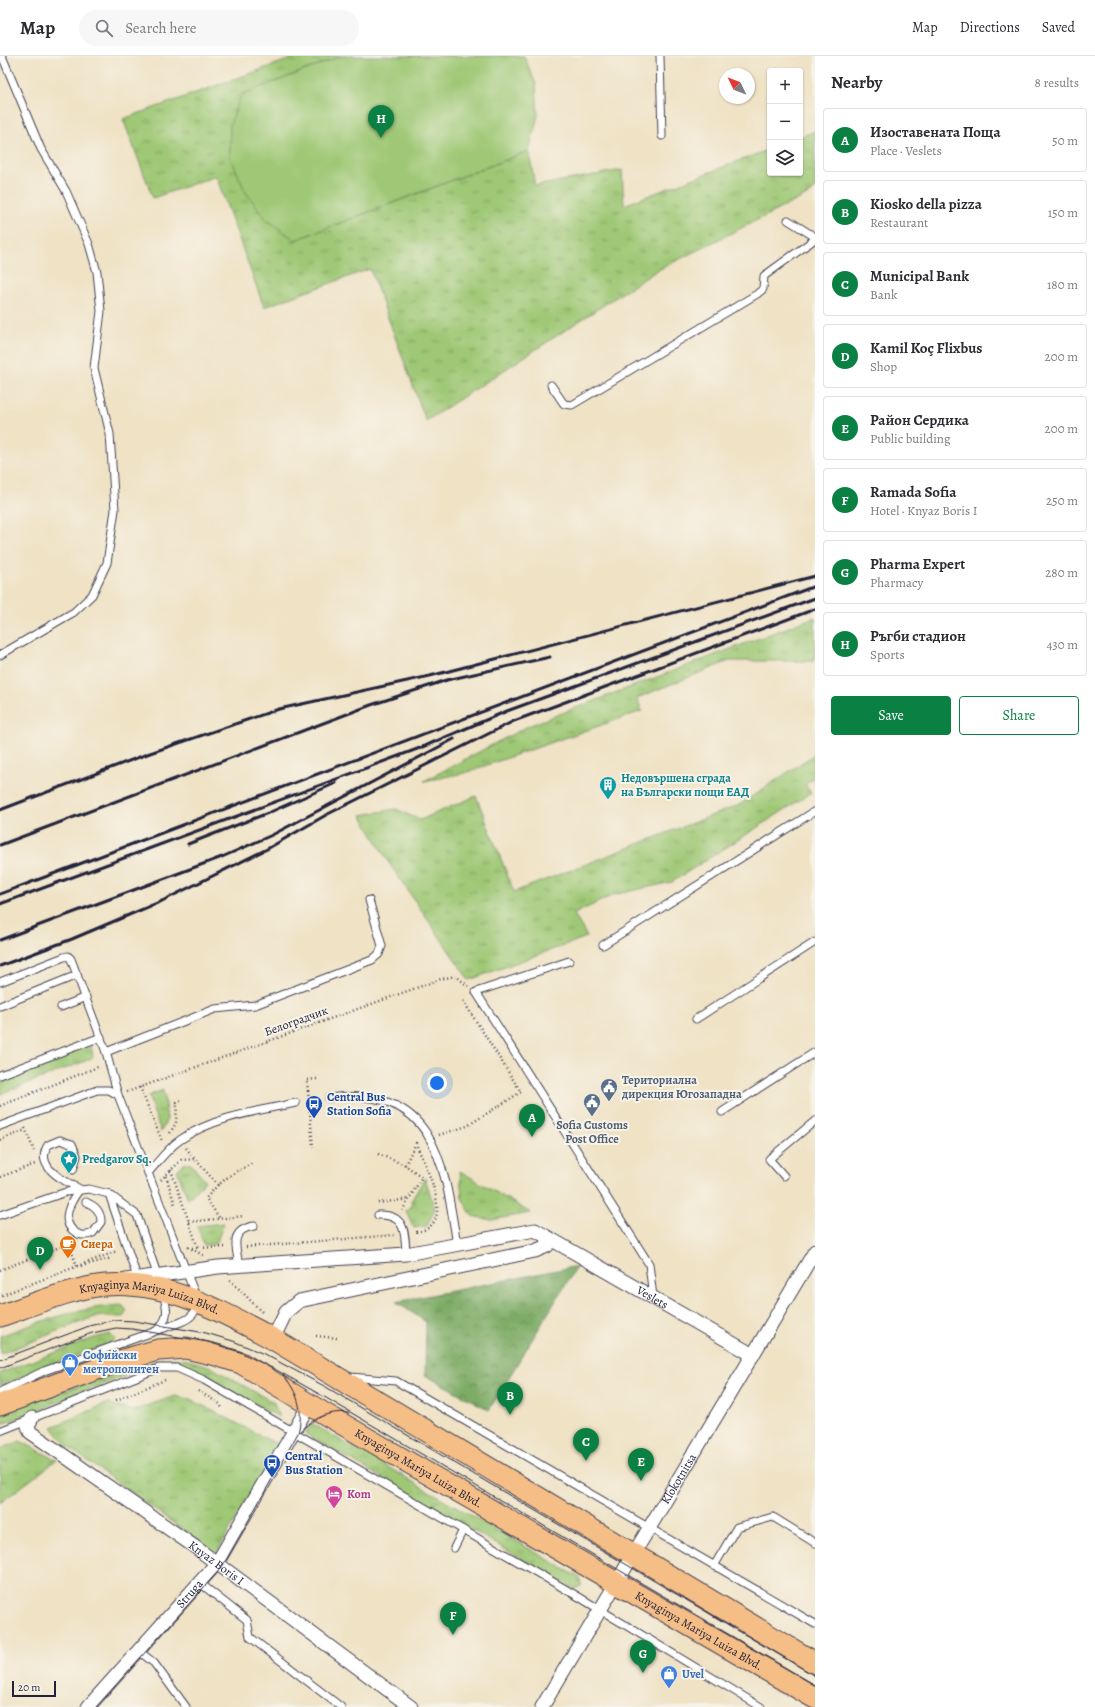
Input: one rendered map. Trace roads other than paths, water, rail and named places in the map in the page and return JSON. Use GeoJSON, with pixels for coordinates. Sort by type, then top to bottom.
{"type":"FeatureCollection","features":[{"type":"Feature","properties":{"kind":"main road","name":"Knyaginya Mariya Luiza Blvd."},"geometry":{"type":"LineString","coordinates":[[0,1316],[66,1294],[104,1286],[138,1285],[159,1281],[198,1302],[239,1320],[276,1332],[332,1376],[815,1663]]}},
{"type":"Feature","properties":{"kind":"main road","name":"Knyaginya Mariya Luiza Blvd."},"geometry":{"type":"LineString","coordinates":[[0,1405],[119,1361],[170,1348],[199,1351],[240,1363],[309,1405],[815,1698]]}},
{"type":"Feature","properties":{"kind":"street","name":"Veslets"},"geometry":{"type":"LineString","coordinates":[[104,1286],[137,1277],[159,1281],[185,1271],[218,1267],[406,1254],[534,1230],[753,1355]]}},
{"type":"Feature","properties":{"kind":"street"},"geometry":{"type":"LineString","coordinates":[[276,1332],[291,1306],[299,1301],[535,1251],[547,1246],[552,1240]]}},
{"type":"Feature","properties":{"kind":"street","name":"Klokotnitsa"},"geometry":{"type":"LineString","coordinates":[[542,1707],[815,1251]]}},
{"type":"Feature","properties":{"kind":"street","name":"Struga"},"geometry":{"type":"LineString","coordinates":[[88,1707],[217,1563],[309,1405]]}},
{"type":"Feature","properties":{"kind":"street","name":"Knyaz Boris I"},"geometry":{"type":"LineString","coordinates":[[32,1418],[28,1426],[30,1432],[217,1563],[411,1707]]}},
{"type":"Feature","properties":{"kind":"lane"},"geometry":{"type":"LineString","coordinates":[[0,655],[74,612],[92,595],[107,563],[115,510],[110,434],[94,368],[101,311],[97,272],[89,244],[66,191],[41,150],[2,56]]}},
{"type":"Feature","properties":{"kind":"lane"},"geometry":{"type":"LineString","coordinates":[[660,56],[662,136]]}},
{"type":"Feature","properties":{"kind":"lane"},"geometry":{"type":"LineString","coordinates":[[551,385],[564,404],[572,404],[757,294],[763,289],[764,276],[815,238],[800,230],[788,220]]}},
{"type":"Feature","properties":{"kind":"lane"},"geometry":{"type":"LineString","coordinates":[[603,945],[815,811]]}},
{"type":"Feature","properties":{"kind":"lane"},"geometry":{"type":"LineString","coordinates":[[106,1052],[215,1009],[255,1005],[372,960],[380,954],[382,946],[369,900]]}},
{"type":"Feature","properties":{"kind":"lane"},"geometry":{"type":"LineString","coordinates":[[696,1019],[815,942]]}},
{"type":"Feature","properties":{"kind":"lane"},"geometry":{"type":"LineString","coordinates":[[0,982],[64,957],[68,956],[71,959],[101,1037],[118,1095],[198,1302],[196,1311],[187,1319],[44,1371],[0,1392]]}},
{"type":"Feature","properties":{"kind":"lane"},"geometry":{"type":"LineString","coordinates":[[569,961],[476,992],[649,1264],[653,1297]]}},
{"type":"Feature","properties":{"kind":"lane"},"geometry":{"type":"LineString","coordinates":[[0,1006],[77,975]]}},
{"type":"Feature","properties":{"kind":"lane"},"geometry":{"type":"LineString","coordinates":[[61,1007],[86,997]]}},
{"type":"Feature","properties":{"kind":"lane"},"geometry":{"type":"LineString","coordinates":[[0,1075],[101,1037]]}},
{"type":"Feature","properties":{"kind":"lane"},"geometry":{"type":"LineString","coordinates":[[722,1112],[815,1052]]}},
{"type":"Feature","properties":{"kind":"lane"},"geometry":{"type":"LineString","coordinates":[[0,1126],[97,1090],[109,1090],[118,1095]]}},
{"type":"Feature","properties":{"kind":"lane"},"geometry":{"type":"LineString","coordinates":[[329,1098],[353,1096],[380,1099],[406,1110],[420,1122],[430,1137],[448,1186],[457,1245]]}},
{"type":"Feature","properties":{"kind":"lane"},"geometry":{"type":"LineString","coordinates":[[148,1173],[179,1140],[207,1126],[251,1112],[296,1103]]}},
{"type":"Feature","properties":{"kind":"lane"},"geometry":{"type":"LineString","coordinates":[[784,1176],[769,1158],[815,1121]]}},
{"type":"Feature","properties":{"kind":"lane"},"geometry":{"type":"LineString","coordinates":[[72,1170],[77,1156],[72,1144],[60,1140],[48,1145],[44,1157],[46,1166],[80,1189]]}},
{"type":"Feature","properties":{"kind":"lane"},"geometry":{"type":"LineString","coordinates":[[80,1189],[71,1202],[67,1219],[69,1227],[73,1231],[82,1235],[93,1233],[101,1222],[100,1213],[97,1209],[86,1202]]}},
{"type":"Feature","properties":{"kind":"lane"},"geometry":{"type":"LineString","coordinates":[[0,1215],[66,1192],[80,1189],[89,1189],[109,1194],[137,1215],[166,1302],[167,1314],[162,1324],[155,1331]]}},
{"type":"Feature","properties":{"kind":"lane"},"geometry":{"type":"LineString","coordinates":[[109,1194],[137,1277]]}},
{"type":"Feature","properties":{"kind":"lane"},"geometry":{"type":"LineString","coordinates":[[378,1215],[386,1214],[397,1218],[405,1233],[406,1254]]}},
{"type":"Feature","properties":{"kind":"lane"},"geometry":{"type":"LineString","coordinates":[[239,1265],[236,1248],[237,1235],[243,1229],[254,1226]]}},
{"type":"Feature","properties":{"kind":"lane"},"geometry":{"type":"LineString","coordinates":[[0,1431],[159,1368],[178,1368],[204,1380],[463,1530],[761,1707]]}},
{"type":"Feature","properties":{"kind":"lane","name":"Knyaginya Mariya Luiza Blvd."},"geometry":{"type":"LineString","coordinates":[[332,1376],[396,1381],[815,1624]]}},
{"type":"Feature","properties":{"kind":"lane"},"geometry":{"type":"LineString","coordinates":[[714,1566],[736,1527],[773,1517],[815,1543]]}},
{"type":"Feature","properties":{"kind":"lane"},"geometry":{"type":"LineString","coordinates":[[454,1548],[463,1530]]}},
{"type":"Feature","properties":{"kind":"lane"},"geometry":{"type":"LineString","coordinates":[[200,1582],[247,1620],[250,1637],[341,1707]]}},
{"type":"Feature","properties":{"kind":"lane"},"geometry":{"type":"LineString","coordinates":[[139,1650],[154,1664],[186,1707]]}},
{"type":"Feature","properties":{"kind":"tram line"},"geometry":{"type":"LineString","coordinates":[[0,1360],[89,1326],[113,1320],[134,1321],[206,1333],[233,1341],[264,1354],[326,1387],[815,1676]]}},
{"type":"Feature","properties":{"kind":"tram line"},"geometry":{"type":"LineString","coordinates":[[0,1368],[92,1333],[116,1328],[132,1329],[208,1342],[240,1352],[321,1395],[815,1685]]}},
{"type":"Feature","properties":{"kind":"tram line"},"geometry":{"type":"LineString","coordinates":[[283,1375],[293,1388],[300,1409],[300,1425],[298,1433]]}},
{"type":"Feature","properties":{"kind":"tram line"},"geometry":{"type":"LineString","coordinates":[[96,1707],[222,1567],[298,1433],[315,1420],[328,1414],[341,1412],[349,1413]]}},
{"type":"Feature","properties":{"kind":"railway"},"geometry":{"type":"LineString","coordinates":[[0,810],[150,753],[279,709],[430,676],[815,576]]}},
{"type":"Feature","properties":{"kind":"railway"},"geometry":{"type":"LineString","coordinates":[[0,894],[815,586]]}},
{"type":"Feature","properties":{"kind":"railway"},"geometry":{"type":"LineString","coordinates":[[0,904],[420,748],[507,711],[815,598]]}},
{"type":"Feature","properties":{"kind":"railway"},"geometry":{"type":"LineString","coordinates":[[0,966],[72,939],[162,901],[267,849],[326,815],[514,721],[815,609]]}},
{"type":"Feature","properties":{"kind":"railway"},"geometry":{"type":"LineString","coordinates":[[0,845],[371,705],[447,680],[550,657]]}},
{"type":"Feature","properties":{"kind":"railway"},"geometry":{"type":"LineString","coordinates":[[0,940],[222,857],[272,835],[454,739]]}},
{"type":"Feature","properties":{"kind":"railway"},"geometry":{"type":"LineString","coordinates":[[188,844],[268,813],[336,783]]}},
{"type":"Feature","properties":{"kind":"place","name":"Ръгби стадион"},"geometry":{"type":"Point","coordinates":[381,138]}},
{"type":"Feature","properties":{"kind":"place","name":"Недовършена сграда на Български пощи ЕАД"},"geometry":{"type":"Point","coordinates":[608,800]}},
{"type":"Feature","properties":{"kind":"place","name":"Териториална дирекция Югозападна"},"geometry":{"type":"Point","coordinates":[609,1102]}},
{"type":"Feature","properties":{"kind":"place","name":"Sofia Customs Post Office"},"geometry":{"type":"Point","coordinates":[592,1117]}},
{"type":"Feature","properties":{"kind":"place","name":"Central Bus Station Sofia"},"geometry":{"type":"Point","coordinates":[314,1119]}},
{"type":"Feature","properties":{"kind":"place","name":"Изоставената Поща"},"geometry":{"type":"Point","coordinates":[532,1137]}},
{"type":"Feature","properties":{"kind":"place","name":"Predgarov Sq."},"geometry":{"type":"Point","coordinates":[69,1174]}},
{"type":"Feature","properties":{"kind":"place","name":"Сиера"},"geometry":{"type":"Point","coordinates":[68,1259]}},
{"type":"Feature","properties":{"kind":"place","name":"Kamil Koç Flixbus"},"geometry":{"type":"Point","coordinates":[40,1270]}},
{"type":"Feature","properties":{"kind":"place","name":"Софийски метрополитен"},"geometry":{"type":"Point","coordinates":[70,1377]}},
{"type":"Feature","properties":{"kind":"place","name":"Kiosko della pizza"},"geometry":{"type":"Point","coordinates":[510,1415]}},
{"type":"Feature","properties":{"kind":"place","name":"Municipal Bank"},"geometry":{"type":"Point","coordinates":[586,1461]}},
{"type":"Feature","properties":{"kind":"place","name":"Central Bus Station"},"geometry":{"type":"Point","coordinates":[272,1478]}},
{"type":"Feature","properties":{"kind":"place","name":"Район Сердика"},"geometry":{"type":"Point","coordinates":[641,1481]}},
{"type":"Feature","properties":{"kind":"place","name":"Kom"},"geometry":{"type":"Point","coordinates":[334,1509]}},
{"type":"Feature","properties":{"kind":"place","name":"Ramada Sofia"},"geometry":{"type":"Point","coordinates":[453,1635]}},
{"type":"Feature","properties":{"kind":"place","name":"Pharma Expert"},"geometry":{"type":"Point","coordinates":[643,1673]}},
{"type":"Feature","properties":{"kind":"place","name":"Uvel"},"geometry":{"type":"Point","coordinates":[669,1689]}}]}
